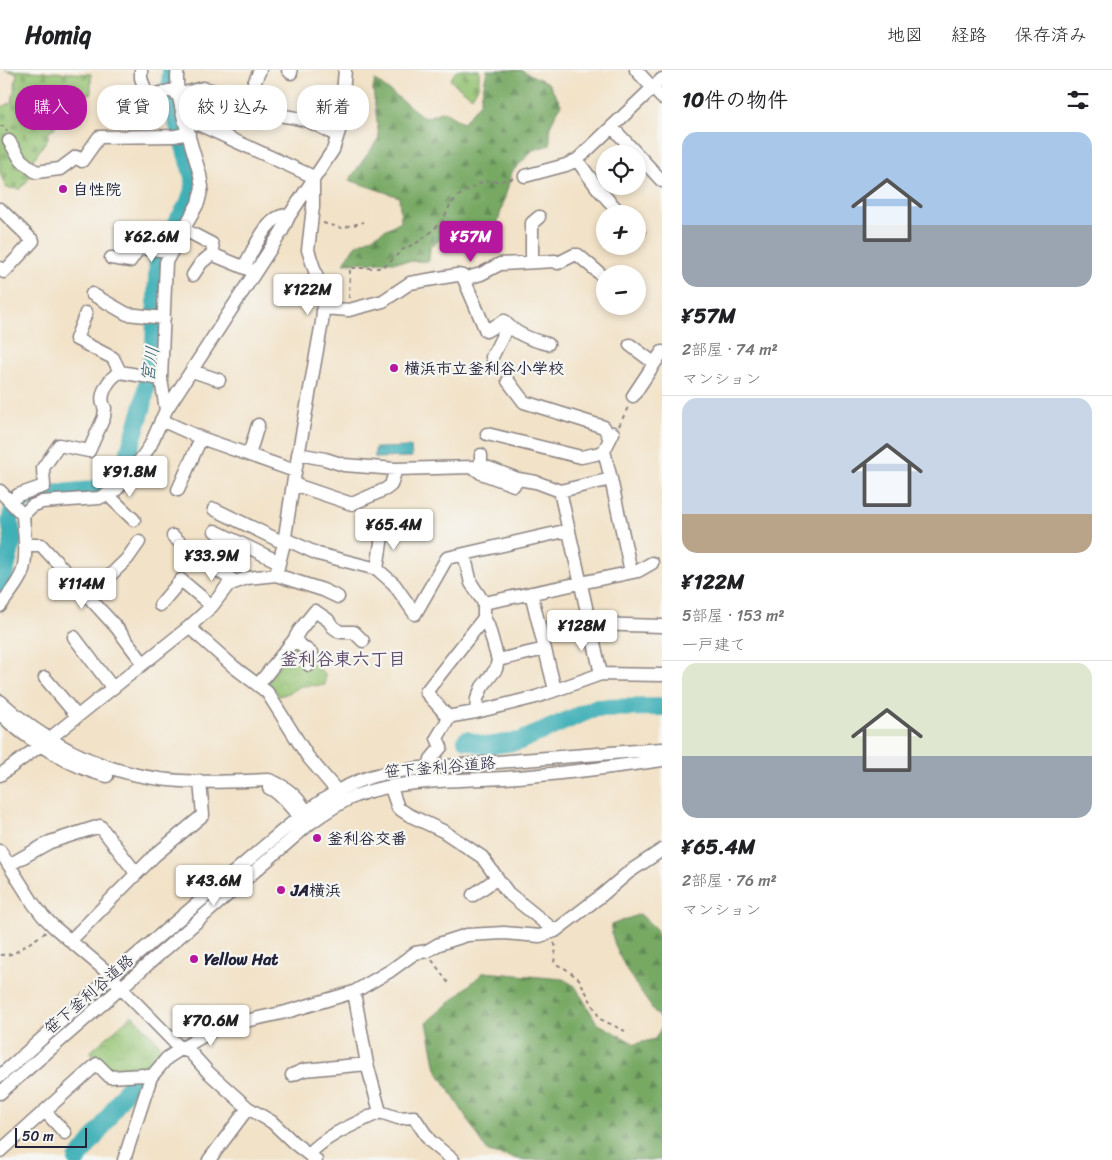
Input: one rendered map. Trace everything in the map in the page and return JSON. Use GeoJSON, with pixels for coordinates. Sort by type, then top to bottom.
{"type":"FeatureCollection","features":[{"type":"Feature","properties":{"kind":"street"},"geometry":{"type":"LineString","coordinates":[[142,70],[146,92],[152,94],[203,88],[247,99],[260,70]]}},
{"type":"Feature","properties":{"kind":"street"},"geometry":{"type":"LineString","coordinates":[[178,70],[177,92],[179,98]]}},
{"type":"Feature","properties":{"kind":"street"},"geometry":{"type":"LineString","coordinates":[[0,491],[17,507],[32,506],[42,502],[91,499],[108,495],[130,476],[150,446],[164,415],[192,371],[249,270],[289,216],[332,150],[340,128],[345,70]]}},
{"type":"Feature","properties":{"kind":"street"},"geometry":{"type":"LineString","coordinates":[[636,70],[657,84],[662,98]]}},
{"type":"Feature","properties":{"kind":"street"},"geometry":{"type":"LineString","coordinates":[[525,176],[566,165],[577,160],[657,84]]}},
{"type":"Feature","properties":{"kind":"street"},"geometry":{"type":"LineString","coordinates":[[287,116],[311,121],[336,136]]}},
{"type":"Feature","properties":{"kind":"street"},"geometry":{"type":"LineString","coordinates":[[612,127],[629,145]]}},
{"type":"Feature","properties":{"kind":"street"},"geometry":{"type":"LineString","coordinates":[[164,415],[161,378],[166,262],[198,203],[202,187],[188,130]]}},
{"type":"Feature","properties":{"kind":"street"},"geometry":{"type":"LineString","coordinates":[[210,130],[314,179]]}},
{"type":"Feature","properties":{"kind":"street"},"geometry":{"type":"LineString","coordinates":[[9,141],[21,160],[36,172],[60,169],[76,157],[82,161],[99,137],[175,136],[189,133]]}},
{"type":"Feature","properties":{"kind":"street"},"geometry":{"type":"LineString","coordinates":[[577,160],[598,190],[612,205]]}},
{"type":"Feature","properties":{"kind":"street"},"geometry":{"type":"LineString","coordinates":[[646,164],[662,181]]}},
{"type":"Feature","properties":{"kind":"street"},"geometry":{"type":"LineString","coordinates":[[276,575],[285,541],[295,471],[322,322],[324,299],[308,250],[314,179]]}},
{"type":"Feature","properties":{"kind":"street"},"geometry":{"type":"LineString","coordinates":[[0,209],[33,241],[4,272],[0,268]]}},
{"type":"Feature","properties":{"kind":"street"},"geometry":{"type":"LineString","coordinates":[[532,262],[532,223],[539,217]]}},
{"type":"Feature","properties":{"kind":"street"},"geometry":{"type":"LineString","coordinates":[[183,229],[212,244],[213,253]]}},
{"type":"Feature","properties":{"kind":"street"},"geometry":{"type":"LineString","coordinates":[[111,258],[130,261],[134,258],[139,248],[171,251]]}},
{"type":"Feature","properties":{"kind":"street"},"geometry":{"type":"LineString","coordinates":[[213,253],[249,270]]}},
{"type":"Feature","properties":{"kind":"street"},"geometry":{"type":"LineString","coordinates":[[193,275],[213,253]]}},
{"type":"Feature","properties":{"kind":"street"},"geometry":{"type":"LineString","coordinates":[[464,279],[480,274],[500,264],[556,261],[558,263],[578,255],[596,270]]}},
{"type":"Feature","properties":{"kind":"street"},"geometry":{"type":"LineString","coordinates":[[322,308],[349,310],[383,301],[410,283],[457,275],[463,276],[486,331],[504,321],[523,336],[548,344]]}},
{"type":"Feature","properties":{"kind":"street"},"geometry":{"type":"LineString","coordinates":[[92,294],[128,314],[164,318]]}},
{"type":"Feature","properties":{"kind":"street"},"geometry":{"type":"LineString","coordinates":[[86,313],[76,340],[114,358],[120,372]]}},
{"type":"Feature","properties":{"kind":"street"},"geometry":{"type":"LineString","coordinates":[[492,357],[508,325]]}},
{"type":"Feature","properties":{"kind":"street"},"geometry":{"type":"LineString","coordinates":[[630,345],[654,363]]}},
{"type":"Feature","properties":{"kind":"street"},"geometry":{"type":"LineString","coordinates":[[633,396],[662,352]]}},
{"type":"Feature","properties":{"kind":"street"},"geometry":{"type":"LineString","coordinates":[[192,371],[219,380]]}},
{"type":"Feature","properties":{"kind":"street"},"geometry":{"type":"LineString","coordinates":[[0,606],[22,572],[25,545],[17,507],[18,495],[44,486],[43,468],[58,445],[89,451],[104,417],[106,408],[103,405],[103,393],[113,376],[120,372],[161,378]]}},
{"type":"Feature","properties":{"kind":"street"},"geometry":{"type":"LineString","coordinates":[[508,380],[524,402],[604,426],[611,435],[604,451],[612,479],[631,572]]}},
{"type":"Feature","properties":{"kind":"street"},"geometry":{"type":"LineString","coordinates":[[164,415],[201,438],[295,471]]}},
{"type":"Feature","properties":{"kind":"street"},"geometry":{"type":"LineString","coordinates":[[249,455],[258,425]]}},
{"type":"Feature","properties":{"kind":"street"},"geometry":{"type":"LineString","coordinates":[[487,434],[581,457],[604,451]]}},
{"type":"Feature","properties":{"kind":"street"},"geometry":{"type":"LineString","coordinates":[[178,490],[201,438]]}},
{"type":"Feature","properties":{"kind":"street"},"geometry":{"type":"LineString","coordinates":[[298,454],[344,464],[396,468],[474,467],[481,473],[511,480],[518,479],[536,482],[560,491],[612,479]]}},
{"type":"Feature","properties":{"kind":"street"},"geometry":{"type":"LineString","coordinates":[[481,454],[481,465],[511,480]]}},
{"type":"Feature","properties":{"kind":"street"},"geometry":{"type":"LineString","coordinates":[[293,484],[352,504],[391,485],[396,468]]}},
{"type":"Feature","properties":{"kind":"street"},"geometry":{"type":"LineString","coordinates":[[560,491],[601,674]]}},
{"type":"Feature","properties":{"kind":"street"},"geometry":{"type":"LineString","coordinates":[[108,495],[134,520]]}},
{"type":"Feature","properties":{"kind":"street"},"geometry":{"type":"LineString","coordinates":[[214,509],[318,554],[377,569],[394,584],[415,614],[447,558],[569,530]]}},
{"type":"Feature","properties":{"kind":"street"},"geometry":{"type":"LineString","coordinates":[[377,569],[384,523],[404,524]]}},
{"type":"Feature","properties":{"kind":"street"},"geometry":{"type":"LineString","coordinates":[[215,532],[280,562]]}},
{"type":"Feature","properties":{"kind":"street"},"geometry":{"type":"LineString","coordinates":[[173,536],[196,557],[236,582]]}},
{"type":"Feature","properties":{"kind":"street"},"geometry":{"type":"LineString","coordinates":[[88,597],[109,574],[127,559],[139,542]]}},
{"type":"Feature","properties":{"kind":"street"},"geometry":{"type":"LineString","coordinates":[[25,545],[41,544],[117,628],[143,663]]}},
{"type":"Feature","properties":{"kind":"street"},"geometry":{"type":"LineString","coordinates":[[464,554],[471,583],[484,604],[484,618],[488,625],[498,660],[496,669],[479,693],[476,712]]}},
{"type":"Feature","properties":{"kind":"street"},"geometry":{"type":"LineString","coordinates":[[484,604],[638,571],[652,563]]}},
{"type":"Feature","properties":{"kind":"street"},"geometry":{"type":"LineString","coordinates":[[0,775],[45,742],[190,627],[212,606],[228,585],[247,578],[276,575],[324,590],[338,597]]}},
{"type":"Feature","properties":{"kind":"street"},"geometry":{"type":"LineString","coordinates":[[160,605],[181,580],[212,606]]}},
{"type":"Feature","properties":{"kind":"street"},"geometry":{"type":"LineString","coordinates":[[531,593],[555,690]]}},
{"type":"Feature","properties":{"kind":"street"},"geometry":{"type":"LineString","coordinates":[[258,685],[315,611],[340,632],[354,632],[363,641]]}},
{"type":"Feature","properties":{"kind":"street"},"geometry":{"type":"LineString","coordinates":[[449,718],[426,692],[484,618]]}},
{"type":"Feature","properties":{"kind":"street"},"geometry":{"type":"LineString","coordinates":[[590,624],[662,626]]}},
{"type":"Feature","properties":{"kind":"street"},"geometry":{"type":"LineString","coordinates":[[190,627],[234,667],[267,692],[308,757],[337,791]]}},
{"type":"Feature","properties":{"kind":"street"},"geometry":{"type":"LineString","coordinates":[[74,637],[112,687]]}},
{"type":"Feature","properties":{"kind":"street"},"geometry":{"type":"LineString","coordinates":[[294,640],[312,654],[309,665]]}},
{"type":"Feature","properties":{"kind":"street"},"geometry":{"type":"LineString","coordinates":[[498,660],[545,649]]}},
{"type":"Feature","properties":{"kind":"street"},"geometry":{"type":"LineString","coordinates":[[430,767],[431,759],[441,747],[437,738],[449,718],[536,697],[601,674],[662,675]]}},
{"type":"Feature","properties":{"kind":"street"},"geometry":{"type":"LineString","coordinates":[[45,678],[77,716]]}},
{"type":"Feature","properties":{"kind":"street"},"geometry":{"type":"LineString","coordinates":[[0,700],[28,724],[45,742]]}},
{"type":"Feature","properties":{"kind":"street"},"geometry":{"type":"LineString","coordinates":[[0,714],[22,732],[104,767],[136,776],[201,785],[267,788],[282,796],[305,817]]}},
{"type":"Feature","properties":{"kind":"street","name":"笹下釜利谷道路"},"geometry":{"type":"LineString","coordinates":[[0,1076],[112,976],[337,791],[386,773],[430,767],[662,749]]}},
{"type":"Feature","properties":{"kind":"street","name":"笹下釜利谷道路"},"geometry":{"type":"LineString","coordinates":[[0,1093],[121,988],[305,817],[327,811],[354,797],[382,788],[537,775],[662,760]]}},
{"type":"Feature","properties":{"kind":"street"},"geometry":{"type":"LineString","coordinates":[[70,940],[154,856],[203,815],[201,785]]}},
{"type":"Feature","properties":{"kind":"street"},"geometry":{"type":"LineString","coordinates":[[391,788],[398,808],[447,834],[482,857],[496,879],[550,932]]}},
{"type":"Feature","properties":{"kind":"street"},"geometry":{"type":"LineString","coordinates":[[9,865],[50,842],[100,826],[136,873]]}},
{"type":"Feature","properties":{"kind":"street"},"geometry":{"type":"LineString","coordinates":[[124,1160],[151,1077],[167,1058],[180,1049],[213,1030],[286,1012],[354,992],[415,954],[467,935],[504,933],[540,936],[550,932],[602,895],[629,872],[662,850]]}},
{"type":"Feature","properties":{"kind":"street"},"geometry":{"type":"LineString","coordinates":[[0,851],[33,903],[54,927],[112,976],[121,988],[180,1049],[190,1052],[208,1072],[248,1108],[272,1122],[312,1157],[319,1143],[380,1112],[398,1118],[414,1117],[430,1141],[453,1160]]}},
{"type":"Feature","properties":{"kind":"street"},"geometry":{"type":"LineString","coordinates":[[473,895],[496,879]]}},
{"type":"Feature","properties":{"kind":"street"},"geometry":{"type":"LineString","coordinates":[[354,992],[367,1064],[380,1112]]}},
{"type":"Feature","properties":{"kind":"street"},"geometry":{"type":"LineString","coordinates":[[0,1151],[97,1064],[110,1077],[143,1075],[151,1077]]}},
{"type":"Feature","properties":{"kind":"street"},"geometry":{"type":"LineString","coordinates":[[292,1075],[304,1070],[367,1064]]}},
{"type":"Feature","properties":{"kind":"street"},"geometry":{"type":"LineString","coordinates":[[209,1160],[248,1108]]}},
{"type":"Feature","properties":{"kind":"street"},"geometry":{"type":"LineString","coordinates":[[45,1111],[66,1133]]}},
{"type":"Feature","properties":{"kind":"path"},"geometry":{"type":"LineString","coordinates":[[349,310],[350,268],[378,268],[388,264],[402,250],[432,232],[443,220],[454,200],[475,185],[484,181],[501,181],[525,176]]}},
{"type":"Feature","properties":{"kind":"path"},"geometry":{"type":"LineString","coordinates":[[312,220],[342,228],[364,222]]}},
{"type":"Feature","properties":{"kind":"path"},"geometry":{"type":"LineString","coordinates":[[611,435],[622,422],[633,396]]}},
{"type":"Feature","properties":{"kind":"path"},"geometry":{"type":"LineString","coordinates":[[0,955],[13,954],[54,927]]}},
{"type":"Feature","properties":{"kind":"path"},"geometry":{"type":"LineString","coordinates":[[550,932],[556,947],[554,963],[579,979],[600,1019],[625,1031]]}},
{"type":"Feature","properties":{"kind":"path"},"geometry":{"type":"LineString","coordinates":[[427,951],[449,984]]}},
{"type":"Feature","properties":{"kind":"green space"},"geometry":{"type":"Polygon","coordinates":[[[5,70],[91,74],[91,94],[87,94],[87,85],[15,85],[15,130],[51,130],[48,138],[29,166],[33,174],[20,189],[6,188],[0,173],[0,108],[12,102],[17,73],[5,70]]]}},
{"type":"Feature","properties":{"kind":"green space"},"geometry":{"type":"Polygon","coordinates":[[[457,70],[479,70],[479,85],[472,97],[450,80],[457,70]]]}},
{"type":"Feature","properties":{"kind":"green space"},"geometry":{"type":"Polygon","coordinates":[[[487,70],[521,70],[548,83],[561,104],[550,126],[550,145],[533,150],[512,172],[496,229],[447,235],[430,247],[429,261],[344,263],[354,247],[401,221],[399,197],[349,180],[379,138],[373,89],[375,80],[425,118],[443,111],[463,123],[480,103],[487,70]]]}},
{"type":"Feature","properties":{"kind":"green space"},"geometry":{"type":"Polygon","coordinates":[[[294,645],[325,674],[325,685],[301,686],[279,696],[268,681],[294,645]]]}},
{"type":"Feature","properties":{"kind":"green space"},"geometry":{"type":"Polygon","coordinates":[[[640,914],[656,929],[662,945],[662,1022],[630,975],[612,937],[611,925],[640,914]]]}},
{"type":"Feature","properties":{"kind":"green space"},"geometry":{"type":"Polygon","coordinates":[[[484,972],[563,979],[575,986],[597,1023],[635,1044],[655,1039],[662,1026],[662,1160],[523,1160],[488,1152],[436,1069],[427,1022],[484,972]]]}},
{"type":"Feature","properties":{"kind":"green space"},"geometry":{"type":"Polygon","coordinates":[[[132,1015],[159,1043],[160,1054],[144,1071],[109,1073],[90,1052],[132,1015]]]}},
{"type":"Feature","properties":{"kind":"water"},"geometry":{"type":"Polygon","coordinates":[[[411,447],[412,457],[375,458],[375,448],[411,447]]]}},
{"type":"Feature","properties":{"kind":"waterway","name":"宮川"},"geometry":{"type":"LineString","coordinates":[[0,584],[4,577],[13,540],[10,521],[13,508],[25,499],[39,495],[91,490],[108,483],[121,471],[128,454],[143,406],[154,343],[158,256],[188,204],[195,184],[169,95],[171,70]]}},
{"type":"Feature","properties":{"kind":"waterway"},"geometry":{"type":"LineString","coordinates":[[466,740],[487,746],[520,741],[595,708],[662,707]]}},
{"type":"Feature","properties":{"kind":"waterway"},"geometry":{"type":"LineString","coordinates":[[77,1160],[101,1129],[131,1082]]}},
{"type":"Feature","properties":{"kind":"place","name":"自性院"},"geometry":{"type":"Point","coordinates":[63,189]}},
{"type":"Feature","properties":{"kind":"place","name":"横浜市立釜利谷小学校"},"geometry":{"type":"Point","coordinates":[394,368]}},
{"type":"Feature","properties":{"kind":"place","name":"釜利谷交番"},"geometry":{"type":"Point","coordinates":[317,838]}},
{"type":"Feature","properties":{"kind":"place","name":"JA横浜"},"geometry":{"type":"Point","coordinates":[281,890]}},
{"type":"Feature","properties":{"kind":"place","name":"Yellow Hat"},"geometry":{"type":"Point","coordinates":[194,959]}},
{"type":"Feature","properties":{"kind":"district","name":"釜利谷東六丁目"},"geometry":{"type":"Point","coordinates":[343,659]}}]}
